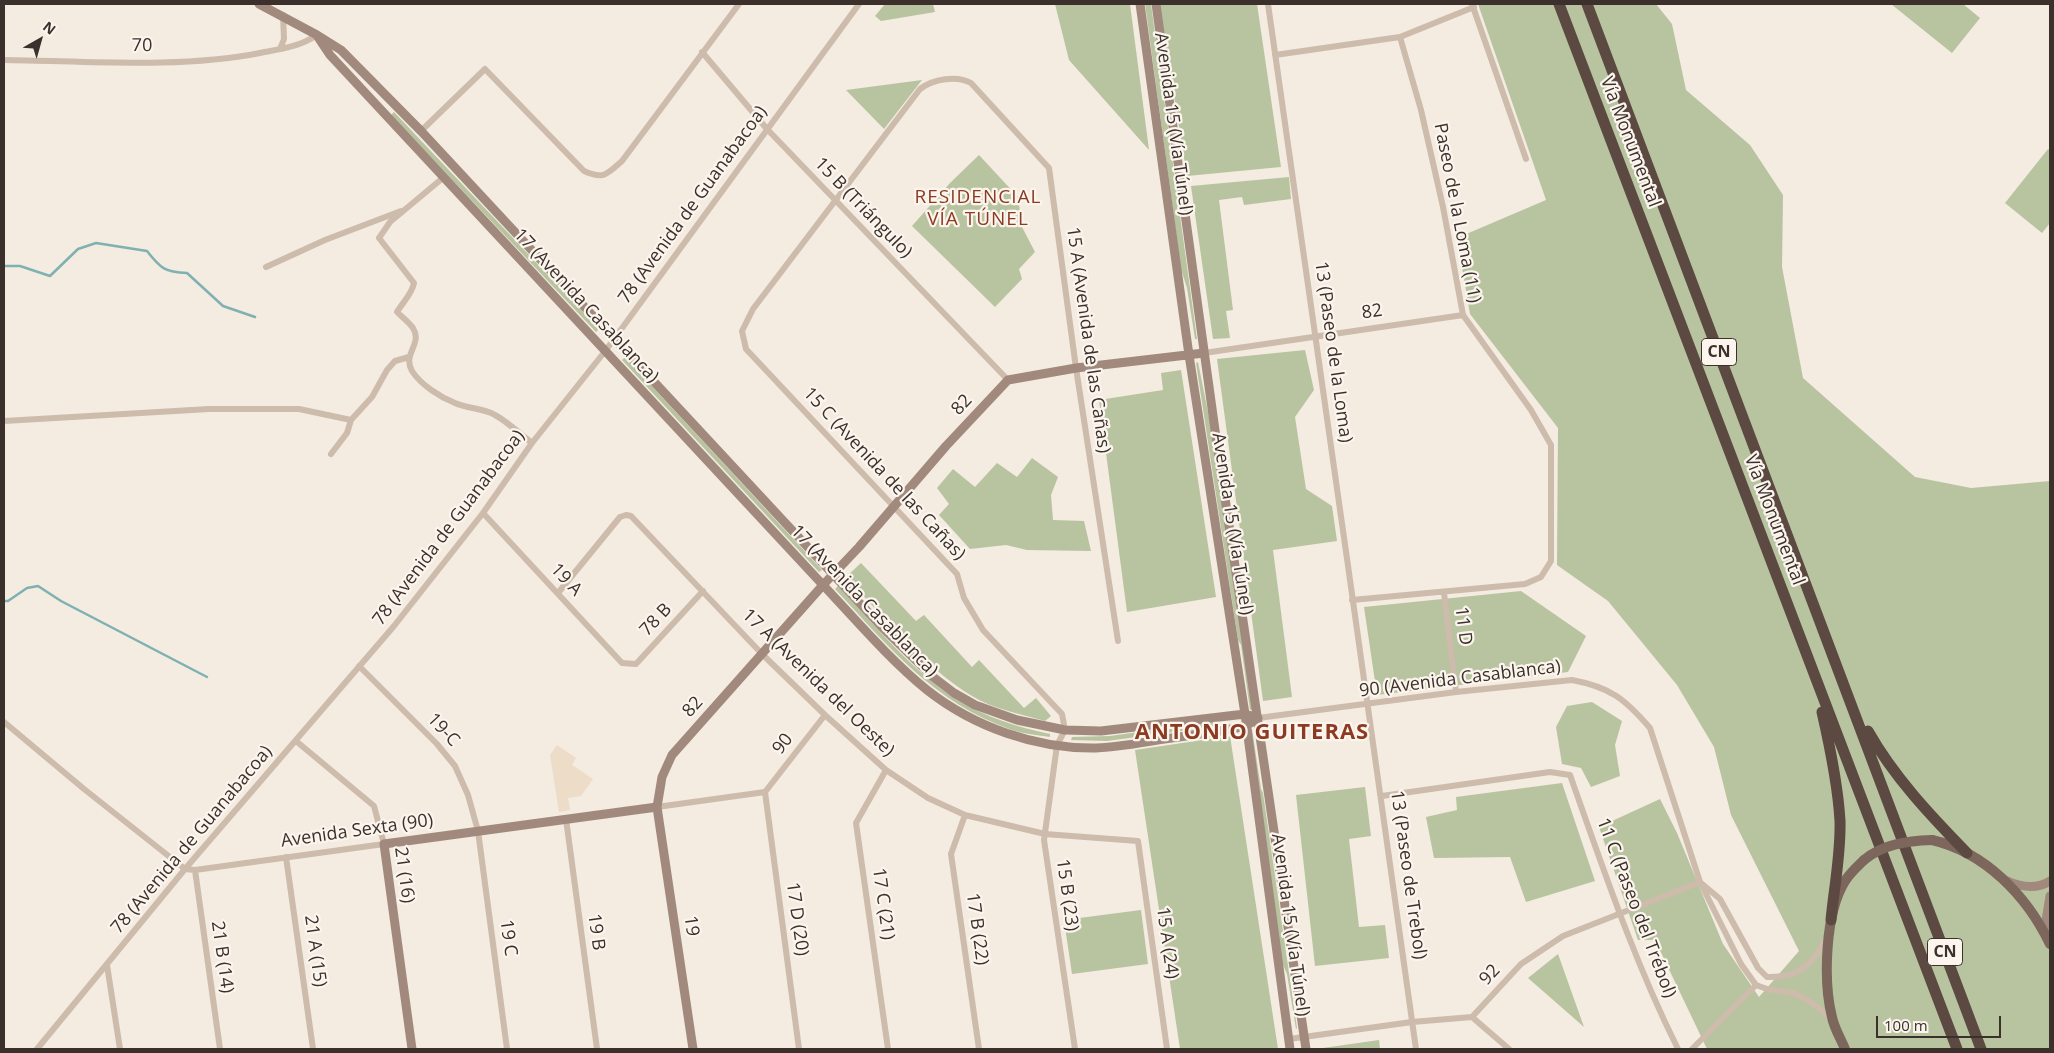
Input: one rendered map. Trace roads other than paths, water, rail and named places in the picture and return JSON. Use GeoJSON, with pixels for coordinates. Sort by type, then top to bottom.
{"type":"FeatureCollection","features":[{"type":"Feature","properties":{"kind":"highway","name":"Vía Monumental"},"geometry":{"type":"LineString","coordinates":[[1559,4],[1958,1049]]}},
{"type":"Feature","properties":{"kind":"highway","name":"Vía Monumental"},"geometry":{"type":"LineString","coordinates":[[1588,4],[1981,1049]]}},
{"type":"Feature","properties":{"kind":"highway"},"geometry":{"type":"LineString","coordinates":[[1814,673],[1826,730],[1840,822],[1831,926]]}},
{"type":"Feature","properties":{"kind":"highway"},"geometry":{"type":"LineString","coordinates":[[1850,700],[1878,748],[1925,810],[1967,853]]}},
{"type":"Feature","properties":{"kind":"main road"},"geometry":{"type":"LineString","coordinates":[[259,4],[283,15],[317,35]]}},
{"type":"Feature","properties":{"kind":"main road","name":"Avenida 15 (Vía Túnel)"},"geometry":{"type":"LineString","coordinates":[[1140,4],[1189,355],[1245,714],[1290,1049]]}},
{"type":"Feature","properties":{"kind":"main road","name":"Avenida 15 (Vía Túnel)"},"geometry":{"type":"LineString","coordinates":[[1156,4],[1183,187],[1204,353],[1306,1049]]}},
{"type":"Feature","properties":{"kind":"main road","name":"17 (Avenida Casablanca)"},"geometry":{"type":"LineString","coordinates":[[317,35],[341,50],[420,131],[906,653],[954,693],[975,705],[1017,720],[1066,730],[1120,730],[1245,714],[1258,718]]}},
{"type":"Feature","properties":{"kind":"main road","name":"17 (Avenida Casablanca)"},"geometry":{"type":"LineString","coordinates":[[317,35],[330,55],[606,350],[822,585],[927,690],[959,712],[1003,732],[1057,745],[1095,748],[1124,745],[1246,726],[1258,718]]}},
{"type":"Feature","properties":{"kind":"main road"},"geometry":{"type":"LineString","coordinates":[[372,98],[383,93]]}},
{"type":"Feature","properties":{"kind":"main road","name":"82"},"geometry":{"type":"LineString","coordinates":[[657,807],[662,777],[672,755],[946,446],[1008,380],[1076,368],[1204,353]]}},
{"type":"Feature","properties":{"kind":"main road","name":"Avenida Sexta (90)"},"geometry":{"type":"LineString","coordinates":[[384,844],[657,807]]}},
{"type":"Feature","properties":{"kind":"main road","name":"19"},"geometry":{"type":"LineString","coordinates":[[657,807],[693,1049]]}},
{"type":"Feature","properties":{"kind":"main road"},"geometry":{"type":"LineString","coordinates":[[1846,1049],[1832,1019],[1827,986],[1826,960],[1831,926],[1842,887],[1846,879],[1864,860],[1887,846],[1916,840],[1932,840],[1948,844],[1967,853],[2002,878],[2017,885],[2045,884],[2050,881]]}},
{"type":"Feature","properties":{"kind":"main road","name":"21 (16)"},"geometry":{"type":"LineString","coordinates":[[384,844],[412,1049]]}},
{"type":"Feature","properties":{"kind":"main road"},"geometry":{"type":"LineString","coordinates":[[2002,878],[2029,909],[2048,940]]}},
{"type":"Feature","properties":{"kind":"main road"},"geometry":{"type":"LineString","coordinates":[[2048,940],[2046,921],[2050,896]]}},
{"type":"Feature","properties":{"kind":"street"},"geometry":{"type":"LineString","coordinates":[[420,131],[485,69],[584,172],[594,176],[607,175],[622,161],[739,4]]}},
{"type":"Feature","properties":{"kind":"street","name":"78 (Avenida de Guanabacoa)"},"geometry":{"type":"LineString","coordinates":[[37,1049],[185,869],[394,626],[484,513],[532,443],[606,350],[859,4]]}},
{"type":"Feature","properties":{"kind":"street","name":"13 (Paseo de la Loma)"},"geometry":{"type":"LineString","coordinates":[[1268,4],[1352,600],[1369,705]]}},
{"type":"Feature","properties":{"kind":"street"},"geometry":{"type":"LineString","coordinates":[[1275,55],[1400,37],[1473,5],[1526,158]]}},
{"type":"Feature","properties":{"kind":"street"},"geometry":{"type":"LineString","coordinates":[[280,49],[284,39],[283,15]]}},
{"type":"Feature","properties":{"kind":"street","name":"70"},"geometry":{"type":"LineString","coordinates":[[4,60],[187,62],[229,59],[304,44],[317,35]]}},
{"type":"Feature","properties":{"kind":"street","name":"Paseo de la Loma (11)"},"geometry":{"type":"LineString","coordinates":[[1400,37],[1421,110],[1443,206],[1462,316],[1531,410],[1550,445],[1551,561],[1541,577],[1525,584],[1444,593]]}},
{"type":"Feature","properties":{"kind":"street","name":"15 B (Triángulo)"},"geometry":{"type":"LineString","coordinates":[[702,52],[767,128],[835,201],[1008,380]]}},
{"type":"Feature","properties":{"kind":"street","name":"15 A (Avenida de las Cañas)"},"geometry":{"type":"LineString","coordinates":[[835,201],[920,89],[928,83],[962,78],[971,83],[1049,168],[1076,368],[1118,641]]}},
{"type":"Feature","properties":{"kind":"street"},"geometry":{"type":"LineString","coordinates":[[444,177],[390,222],[379,238],[414,283],[413,291],[404,300],[397,312],[414,329],[416,341],[409,357],[411,370],[421,382],[456,404],[477,408],[496,415],[532,443]]}},
{"type":"Feature","properties":{"kind":"street","name":"15 C (Avenida de las Cañas)"},"geometry":{"type":"LineString","coordinates":[[835,201],[753,309],[742,331],[746,349],[957,574],[964,598],[983,630],[1059,709],[1066,730]]}},
{"type":"Feature","properties":{"kind":"street"},"geometry":{"type":"LineString","coordinates":[[266,267],[325,240],[405,210]]}},
{"type":"Feature","properties":{"kind":"street","name":"82"},"geometry":{"type":"LineString","coordinates":[[1204,353],[1462,316]]}},
{"type":"Feature","properties":{"kind":"street"},"geometry":{"type":"LineString","coordinates":[[331,454],[347,433],[351,420],[372,397],[387,370],[395,361],[409,357]]}},
{"type":"Feature","properties":{"kind":"street"},"geometry":{"type":"LineString","coordinates":[[4,421],[209,409],[299,410],[351,420]]}},
{"type":"Feature","properties":{"kind":"street","name":"19 A"},"geometry":{"type":"LineString","coordinates":[[484,513],[622,663],[628,665]]}},
{"type":"Feature","properties":{"kind":"street","name":"17 A (Avenida del Oeste)"},"geometry":{"type":"LineString","coordinates":[[558,593],[620,517],[631,516],[762,654],[825,715],[886,770],[928,798],[965,815],[1045,834],[1138,841]]}},
{"type":"Feature","properties":{"kind":"street","name":"78 B"},"geometry":{"type":"LineString","coordinates":[[628,665],[636,664],[703,591]]}},
{"type":"Feature","properties":{"kind":"street"},"geometry":{"type":"LineString","coordinates":[[1352,600],[1444,593]]}},
{"type":"Feature","properties":{"kind":"street","name":"11 D"},"geometry":{"type":"LineString","coordinates":[[1444,593],[1456,692]]}},
{"type":"Feature","properties":{"kind":"street","name":"19-C"},"geometry":{"type":"LineString","coordinates":[[359,666],[437,744],[456,766],[468,795],[478,831]]}},
{"type":"Feature","properties":{"kind":"street","name":"90 (Avenida Casablanca)"},"geometry":{"type":"LineString","coordinates":[[1258,718],[1369,705],[1456,692],[1572,680],[1590,684],[1618,695],[1633,708],[1650,728],[1700,882]]}},
{"type":"Feature","properties":{"kind":"street","name":"13 (Paseo de Trebol)"},"geometry":{"type":"LineString","coordinates":[[1369,705],[1416,1049]]}},
{"type":"Feature","properties":{"kind":"street","name":"90"},"geometry":{"type":"LineString","coordinates":[[765,792],[825,715]]}},
{"type":"Feature","properties":{"kind":"street"},"geometry":{"type":"LineString","coordinates":[[4,722],[84,789],[185,869]]}},
{"type":"Feature","properties":{"kind":"street"},"geometry":{"type":"LineString","coordinates":[[1057,745],[1066,730]]}},
{"type":"Feature","properties":{"kind":"street","name":"21 (16)"},"geometry":{"type":"LineString","coordinates":[[296,741],[374,806],[384,844]]}},
{"type":"Feature","properties":{"kind":"street","name":"15 B (23)"},"geometry":{"type":"LineString","coordinates":[[1057,745],[1044,840],[1075,1049]]}},
{"type":"Feature","properties":{"kind":"street","name":"17 C (21)"},"geometry":{"type":"LineString","coordinates":[[886,770],[856,823],[888,1049]]}},
{"type":"Feature","properties":{"kind":"street","name":"11 C (Paseo del Trébol)"},"geometry":{"type":"LineString","coordinates":[[1382,796],[1550,772],[1570,775],[1620,914],[1658,1008],[1678,1049]]}},
{"type":"Feature","properties":{"kind":"street","name":"Avenida Sexta (90)"},"geometry":{"type":"LineString","coordinates":[[657,807],[765,792]]}},
{"type":"Feature","properties":{"kind":"street","name":"17 D (20)"},"geometry":{"type":"LineString","coordinates":[[765,792],[800,1049]]}},
{"type":"Feature","properties":{"kind":"street","name":"17 B (22)"},"geometry":{"type":"LineString","coordinates":[[965,815],[951,854],[979,1049]]}},
{"type":"Feature","properties":{"kind":"street","name":"19 B"},"geometry":{"type":"LineString","coordinates":[[566,819],[597,1049]]}},
{"type":"Feature","properties":{"kind":"street","name":"19 C"},"geometry":{"type":"LineString","coordinates":[[478,831],[507,1049]]}},
{"type":"Feature","properties":{"kind":"street","name":"15 A (24)"},"geometry":{"type":"LineString","coordinates":[[1138,841],[1167,1049]]}},
{"type":"Feature","properties":{"kind":"street","name":"Avenida Sexta (90)"},"geometry":{"type":"LineString","coordinates":[[185,869],[195,870],[384,844]]}},
{"type":"Feature","properties":{"kind":"street","name":"21 A (15)"},"geometry":{"type":"LineString","coordinates":[[286,857],[313,1049]]}},
{"type":"Feature","properties":{"kind":"street","name":"21 B (14)"},"geometry":{"type":"LineString","coordinates":[[195,870],[220,1049]]}},
{"type":"Feature","properties":{"kind":"street"},"geometry":{"type":"LineString","coordinates":[[1700,882],[1720,899],[1758,968],[1767,977],[1781,977],[1797,973],[1808,965],[1819,954],[1831,926]]}},
{"type":"Feature","properties":{"kind":"street"},"geometry":{"type":"LineString","coordinates":[[1700,882],[1741,964],[1756,985],[1794,993],[1812,1002],[1832,1019]]}},
{"type":"Feature","properties":{"kind":"street","name":"92"},"geometry":{"type":"LineString","coordinates":[[1472,1017],[1521,964],[1563,936],[1700,882]]}},
{"type":"Feature","properties":{"kind":"street"},"geometry":{"type":"LineString","coordinates":[[107,965],[120,1049]]}},
{"type":"Feature","properties":{"kind":"street"},"geometry":{"type":"LineString","coordinates":[[1692,1049],[1756,985]]}},
{"type":"Feature","properties":{"kind":"street"},"geometry":{"type":"LineString","coordinates":[[1289,1039],[1412,1022],[1472,1017],[1508,1049]]}},
{"type":"Feature","properties":{"kind":"waterway"},"geometry":{"type":"LineString","coordinates":[[4,266],[20,266],[50,276],[78,249],[96,243],[147,251],[160,266],[173,272],[187,273],[223,306],[255,317]]}},
{"type":"Feature","properties":{"kind":"waterway"},"geometry":{"type":"LineString","coordinates":[[4,601],[8,601],[27,588],[38,586],[61,601],[207,677]]}},
{"type":"Feature","properties":{"kind":"district","name":"RESIDENCIAL VÍA TÚNEL"},"geometry":{"type":"Point","coordinates":[978,209]}},
{"type":"Feature","properties":{"kind":"district","name":"ANTONIO GUITERAS"},"geometry":{"type":"Point","coordinates":[1252,733]}}]}
